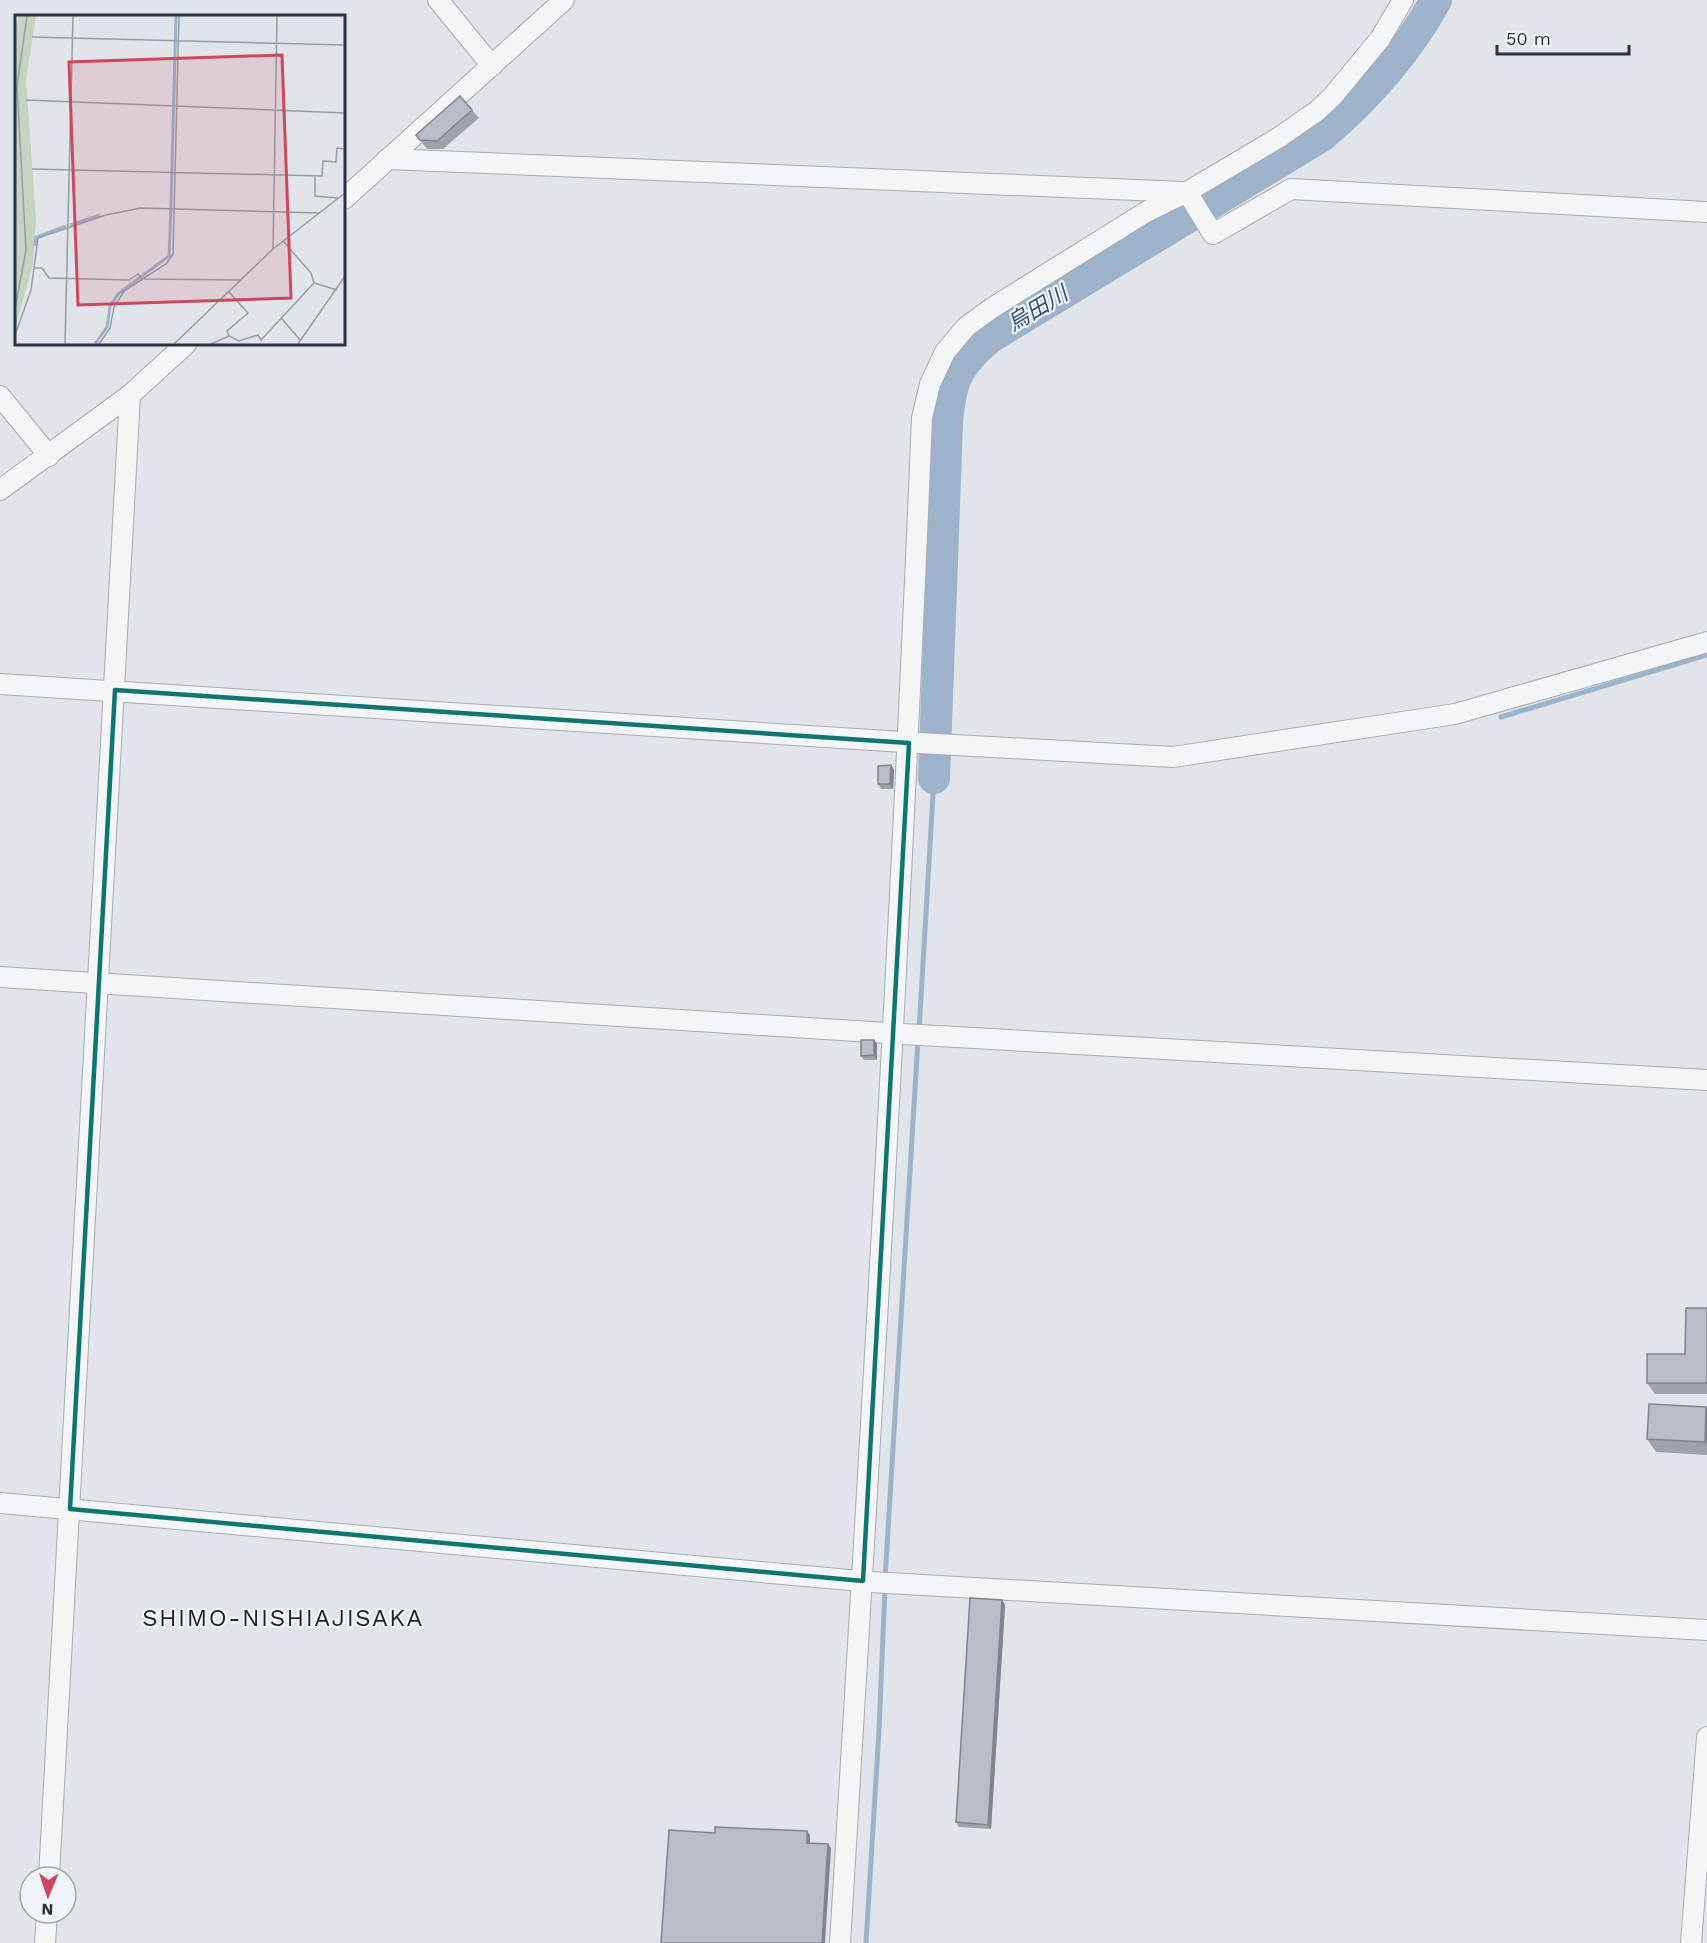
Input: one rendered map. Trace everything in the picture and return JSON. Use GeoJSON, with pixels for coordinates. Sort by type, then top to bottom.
{"type":"FeatureCollection","features":[{"type":"Feature","properties":{"kind":"street"},"geometry":{"type":"LineString","coordinates":[[438,0],[492,66]]}},
{"type":"Feature","properties":{"kind":"street"},"geometry":{"type":"LineString","coordinates":[[345,198],[564,0]]}},
{"type":"Feature","properties":{"kind":"street"},"geometry":{"type":"LineString","coordinates":[[840,1943],[867,1582],[914,743],[922,418],[930,384],[945,352],[966,327],[992,308],[1146,212],[1189,195],[1317,111],[1332,97],[1380,39],[1403,0]]}},
{"type":"Feature","properties":{"kind":"street"},"geometry":{"type":"LineString","coordinates":[[387,159],[1189,195]]}},
{"type":"Feature","properties":{"kind":"street"},"geometry":{"type":"LineString","coordinates":[[1189,195],[1213,234],[1291,189],[1707,212]]}},
{"type":"Feature","properties":{"kind":"street"},"geometry":{"type":"LineString","coordinates":[[0,490],[50,456],[130,395],[185,345]]}},
{"type":"Feature","properties":{"kind":"street"},"geometry":{"type":"LineString","coordinates":[[50,1865],[97,983],[116,690],[130,395]]}},
{"type":"Feature","properties":{"kind":"street"},"geometry":{"type":"LineString","coordinates":[[0,396],[50,456]]}},
{"type":"Feature","properties":{"kind":"street"},"geometry":{"type":"LineString","coordinates":[[0,684],[914,743],[1173,757],[1455,714],[1707,642]]}},
{"type":"Feature","properties":{"kind":"street"},"geometry":{"type":"LineString","coordinates":[[0,977],[931,1035],[1707,1080]]}},
{"type":"Feature","properties":{"kind":"street"},"geometry":{"type":"LineString","coordinates":[[0,1503],[867,1582],[1707,1630]]}},
{"type":"Feature","properties":{"kind":"street"},"geometry":{"type":"LineString","coordinates":[[1691,1943],[1707,1737]]}},
{"type":"Feature","properties":{"kind":"street"},"geometry":{"type":"LineString","coordinates":[[45,1943],[46,1925]]}},
{"type":"Feature","properties":{"kind":"highlighted area"},"geometry":{"type":"Polygon","coordinates":[[[115,690],[909,743],[863,1581],[70,1509],[115,690]]]}},
{"type":"Feature","properties":{"kind":"building"},"geometry":{"type":"Polygon","coordinates":[[[460,96],[472,110],[437,141],[420,140],[416,135],[460,96]]]}},
{"type":"Feature","properties":{"kind":"building"},"geometry":{"type":"Polygon","coordinates":[[[891,765],[890,784],[878,784],[878,766],[891,765]]]}},
{"type":"Feature","properties":{"kind":"building"},"geometry":{"type":"Polygon","coordinates":[[[861,1040],[874,1040],[874,1055],[861,1056],[861,1040]]]}},
{"type":"Feature","properties":{"kind":"building"},"geometry":{"type":"Polygon","coordinates":[[[1686,1308],[1707,1308],[1707,1383],[1647,1383],[1647,1354],[1685,1354],[1686,1308]]]}},
{"type":"Feature","properties":{"kind":"building"},"geometry":{"type":"Polygon","coordinates":[[[1649,1404],[1706,1407],[1705,1442],[1647,1439],[1649,1404]]]}},
{"type":"Feature","properties":{"kind":"building"},"geometry":{"type":"Polygon","coordinates":[[[970,1598],[1002,1600],[988,1825],[956,1822],[970,1598]]]}},
{"type":"Feature","properties":{"kind":"building"},"geometry":{"type":"Polygon","coordinates":[[[715,1827],[807,1831],[807,1843],[828,1844],[822,1943],[661,1943],[669,1830],[715,1833],[715,1827]]]}},
{"type":"Feature","properties":{"kind":"waterway","name":"烏田川"},"geometry":{"type":"LineString","coordinates":[[934,778],[947,424],[950,397],[962,366],[989,338],[1323,135],[1386,72],[1413,37],[1436,0]]}},
{"type":"Feature","properties":{"kind":"waterway"},"geometry":{"type":"LineString","coordinates":[[1501,717],[1707,655]]}},
{"type":"Feature","properties":{"kind":"waterway"},"geometry":{"type":"LineString","coordinates":[[919,1031],[934,778]]}},
{"type":"Feature","properties":{"kind":"waterway"},"geometry":{"type":"LineString","coordinates":[[885,1579],[918,1040]]}},
{"type":"Feature","properties":{"kind":"waterway"},"geometry":{"type":"LineString","coordinates":[[866,1943],[885,1588]]}},
{"type":"Feature","properties":{"kind":"district","name":"SHIMO-NISHIAJISAKA"},"geometry":{"type":"Point","coordinates":[283,1618]}}]}
